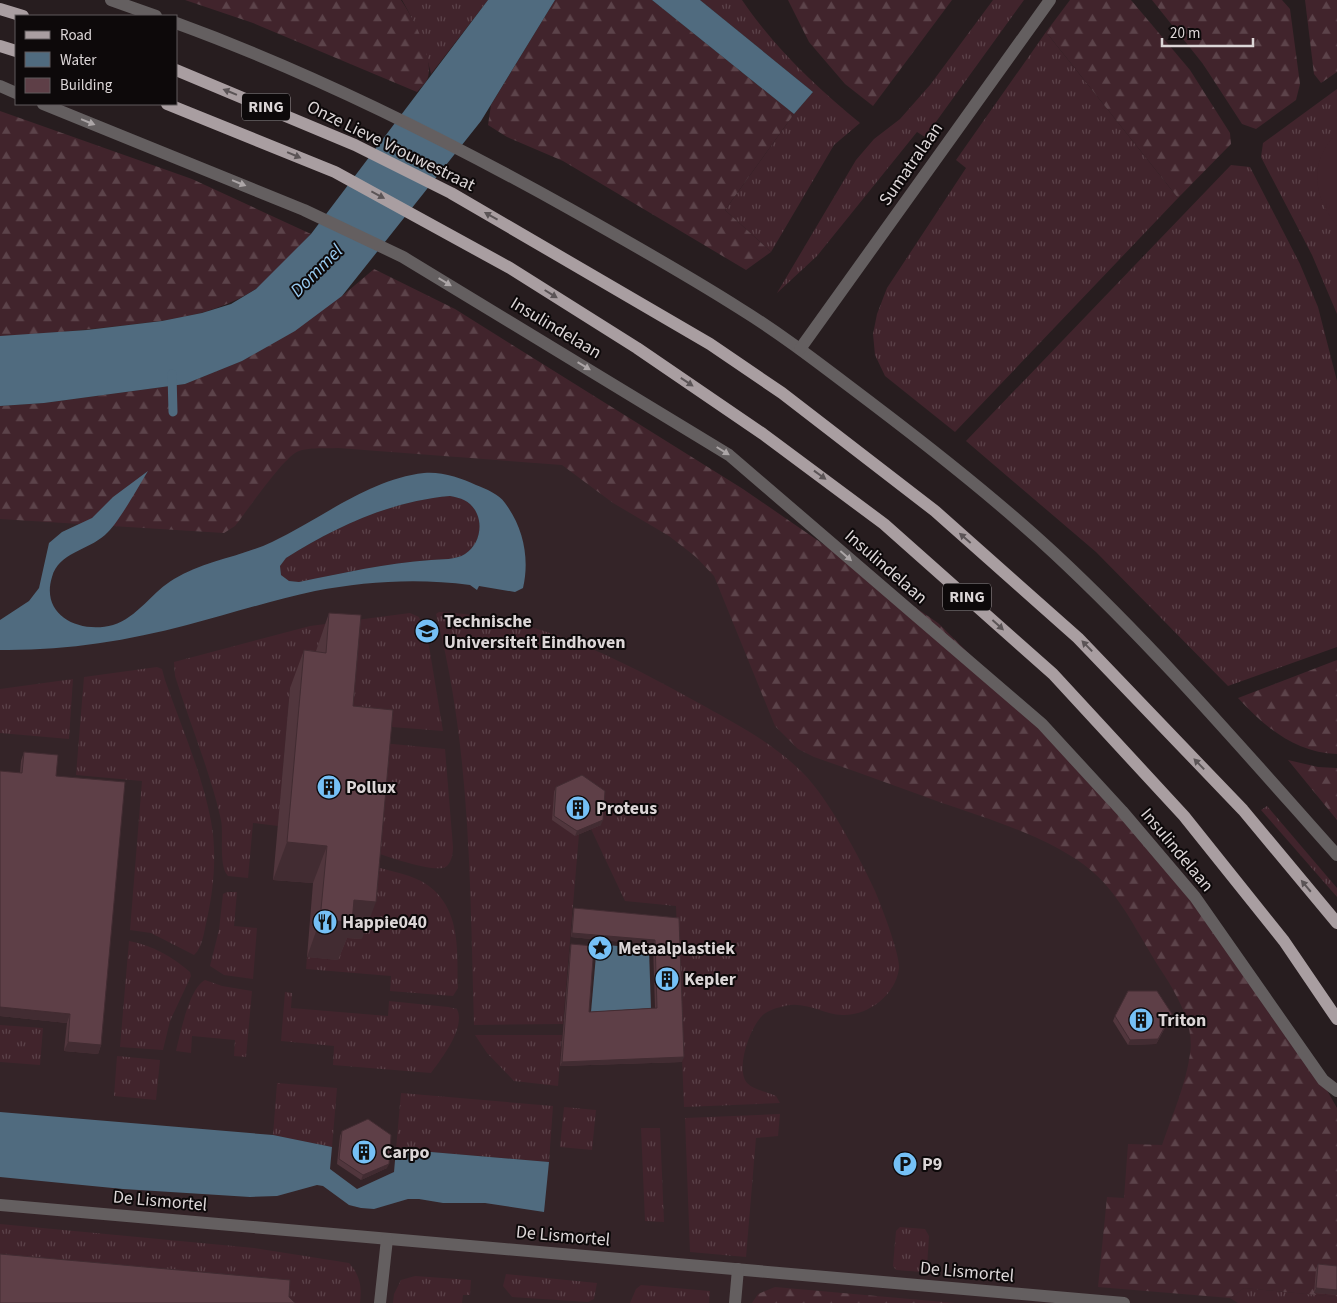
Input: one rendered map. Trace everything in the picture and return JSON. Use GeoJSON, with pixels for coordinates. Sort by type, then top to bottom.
{"type":"FeatureCollection","features":[{"type":"Feature","properties":{"kind":"main road"},"geometry":{"type":"LineString","coordinates":[[0,9],[20,15]]}},
{"type":"Feature","properties":{"kind":"main road"},"geometry":{"type":"LineString","coordinates":[[0,46],[15,50]]}},
{"type":"Feature","properties":{"kind":"main road","name":"Onze Lieve Vrouwestraat"},"geometry":{"type":"LineString","coordinates":[[178,71],[355,145],[451,193],[532,238],[710,344],[758,376],[853,446],[935,511],[1078,638],[1243,810],[1337,923]]}},
{"type":"Feature","properties":{"kind":"main road","name":"Insulindelaan"},"geometry":{"type":"LineString","coordinates":[[170,105],[335,172],[433,224],[510,268],[637,348],[763,434],[884,524],[1053,674],[1184,816],[1284,940],[1337,1019]]}},
{"type":"Feature","properties":{"kind":"street"},"geometry":{"type":"LineString","coordinates":[[111,0],[153,15]]}},
{"type":"Feature","properties":{"kind":"street","name":"Sumatralaan"},"geometry":{"type":"LineString","coordinates":[[800,349],[1050,0]]}},
{"type":"Feature","properties":{"kind":"street","name":"Onze Lieve Vrouwestraat"},"geometry":{"type":"LineString","coordinates":[[178,24],[288,67],[383,110],[477,158],[668,265],[741,309],[800,349]]}},
{"type":"Feature","properties":{"kind":"street"},"geometry":{"type":"LineString","coordinates":[[0,86],[15,93]]}},
{"type":"Feature","properties":{"kind":"street","name":"Insulindelaan"},"geometry":{"type":"LineString","coordinates":[[45,105],[304,210],[403,257],[729,455],[1042,724],[1122,811],[1195,897],[1323,1080],[1337,1091]]}},
{"type":"Feature","properties":{"kind":"street"},"geometry":{"type":"LineString","coordinates":[[800,349],[940,455],[1052,552],[1115,612],[1337,855]]}},
{"type":"Feature","properties":{"kind":"street","name":"De Lismortel"},"geometry":{"type":"LineString","coordinates":[[0,1205],[1124,1303]]}},
{"type":"Feature","properties":{"kind":"street"},"geometry":{"type":"LineString","coordinates":[[380,1303],[387,1238]]}},
{"type":"Feature","properties":{"kind":"street"},"geometry":{"type":"LineString","coordinates":[[735,1303],[738,1269]]}},
{"type":"Feature","properties":{"kind":"shaded area","name":"Technische Universiteit Eindhoven"},"geometry":{"type":"Polygon","coordinates":[[[0,238],[633,458],[1075,803],[1337,1189],[1337,1303],[0,1303],[0,238]]]}},
{"type":"Feature","properties":{"kind":"green space"},"geometry":{"type":"Polygon","coordinates":[[[185,0],[401,0],[422,38],[426,50],[429,71],[427,80],[417,92],[253,23],[185,0]]]}},
{"type":"Feature","properties":{"kind":"green space"},"geometry":{"type":"Polygon","coordinates":[[[402,0],[488,0],[431,74],[426,54],[412,18],[402,0]]]}},
{"type":"Feature","properties":{"kind":"green space"},"geometry":{"type":"Polygon","coordinates":[[[555,0],[652,0],[794,114],[725,210],[771,252],[746,270],[563,161],[507,137],[488,125],[491,105],[555,0]]]}},
{"type":"Feature","properties":{"kind":"green space"},"geometry":{"type":"Polygon","coordinates":[[[700,0],[742,0],[796,66],[860,123],[834,145],[771,252],[725,210],[794,114],[813,92],[700,0]]]}},
{"type":"Feature","properties":{"kind":"green space"},"geometry":{"type":"Polygon","coordinates":[[[788,0],[952,0],[873,106],[845,84],[809,42],[788,0]]]}},
{"type":"Feature","properties":{"kind":"green space"},"geometry":{"type":"Polygon","coordinates":[[[993,0],[1024,0],[925,137],[917,132],[817,256],[777,293],[856,160],[874,139],[900,119],[930,85],[993,0]]]}},
{"type":"Feature","properties":{"kind":"green space"},"geometry":{"type":"Polygon","coordinates":[[[1070,0],[1131,0],[1190,70],[1230,133],[1231,144],[1178,198],[1046,32],[1070,0]]]}},
{"type":"Feature","properties":{"kind":"green space"},"geometry":{"type":"Polygon","coordinates":[[[1152,0],[1282,0],[1290,9],[1300,84],[1296,100],[1256,129],[1242,124],[1203,64],[1152,0]]]}},
{"type":"Feature","properties":{"kind":"green space"},"geometry":{"type":"Polygon","coordinates":[[[1305,0],[1337,0],[1337,72],[1321,83],[1314,74],[1305,0]]]}},
{"type":"Feature","properties":{"kind":"green space"},"geometry":{"type":"Polygon","coordinates":[[[1046,32],[1178,198],[955,432],[885,376],[875,355],[873,334],[877,314],[887,288],[966,168],[956,160],[1046,32]]]}},
{"type":"Feature","properties":{"kind":"green space"},"geometry":{"type":"Polygon","coordinates":[[[1337,89],[1337,314],[1312,255],[1261,157],[1263,143],[1337,89]]]}},
{"type":"Feature","properties":{"kind":"green space"},"geometry":{"type":"Polygon","coordinates":[[[0,111],[192,179],[311,234],[276,272],[261,285],[239,298],[208,311],[143,323],[63,332],[0,336],[0,111]]]}},
{"type":"Feature","properties":{"kind":"green space"},"geometry":{"type":"Polygon","coordinates":[[[1337,133],[1337,226],[1323,203],[1317,179],[1321,156],[1337,133]]]}},
{"type":"Feature","properties":{"kind":"green space"},"geometry":{"type":"Polygon","coordinates":[[[1231,165],[1250,167],[1300,264],[1318,307],[1337,381],[1337,647],[1228,686],[1096,552],[966,441],[1231,165]]]}},
{"type":"Feature","properties":{"kind":"green space"},"geometry":{"type":"Polygon","coordinates":[[[374,269],[455,309],[743,489],[938,623],[1020,704],[1214,922],[1319,1076],[1337,1108],[1337,1297],[1244,1288],[1230,1298],[1098,1287],[1107,1197],[1124,1198],[1128,1144],[1162,1145],[1182,1088],[1191,1042],[1182,1007],[1127,913],[1106,885],[1091,870],[1051,845],[1006,825],[814,757],[798,749],[775,726],[714,576],[696,557],[669,536],[613,503],[562,465],[338,448],[308,449],[299,451],[285,462],[235,526],[224,533],[0,519],[0,406],[45,403],[185,384],[242,361],[342,296],[374,269]]]}},
{"type":"Feature","properties":{"kind":"green space"},"geometry":{"type":"Polygon","coordinates":[[[450,496],[462,499],[469,504],[475,510],[479,519],[479,531],[476,542],[469,551],[461,556],[381,566],[299,582],[289,581],[281,575],[280,566],[286,558],[344,526],[406,503],[450,496]]]}},
{"type":"Feature","properties":{"kind":"green space"},"geometry":{"type":"Polygon","coordinates":[[[439,612],[474,615],[508,621],[573,641],[604,654],[665,684],[752,733],[791,762],[823,797],[861,862],[875,891],[893,941],[899,961],[899,968],[897,978],[887,995],[871,1008],[861,1012],[842,1015],[804,1006],[789,1005],[770,1011],[759,1019],[750,1035],[744,1055],[743,1073],[745,1080],[750,1086],[776,1096],[780,1103],[684,1107],[676,906],[625,901],[591,829],[574,835],[579,834],[563,1024],[474,1025],[470,871],[463,769],[457,718],[436,614],[439,612]]]}},
{"type":"Feature","properties":{"kind":"green space"},"geometry":{"type":"Polygon","coordinates":[[[410,613],[419,617],[429,646],[443,731],[341,723],[312,690],[290,688],[278,826],[253,823],[248,878],[228,876],[223,865],[221,820],[206,766],[175,676],[174,662],[310,626],[410,613]]]}},
{"type":"Feature","properties":{"kind":"green space"},"geometry":{"type":"Polygon","coordinates":[[[1337,660],[1337,754],[1308,749],[1294,743],[1270,728],[1238,698],[1337,660]]]}},
{"type":"Feature","properties":{"kind":"green space"},"geometry":{"type":"Polygon","coordinates":[[[157,667],[162,669],[197,767],[213,833],[214,870],[211,895],[203,938],[194,955],[151,933],[130,930],[142,781],[76,775],[84,677],[157,667]]]}},
{"type":"Feature","properties":{"kind":"green space"},"geometry":{"type":"Polygon","coordinates":[[[73,679],[69,739],[0,733],[0,689],[73,679]]]}},
{"type":"Feature","properties":{"kind":"green space"},"geometry":{"type":"Polygon","coordinates":[[[340,739],[445,749],[453,847],[451,859],[447,866],[433,868],[422,866],[370,851],[340,739]]]}},
{"type":"Feature","properties":{"kind":"green space"},"geometry":{"type":"Polygon","coordinates":[[[1288,760],[1318,767],[1337,768],[1337,820],[1288,760]]]}},
{"type":"Feature","properties":{"kind":"green space"},"geometry":{"type":"Polygon","coordinates":[[[1267,806],[1337,888],[1337,897],[1261,810],[1267,806]]]}},
{"type":"Feature","properties":{"kind":"green space"},"geometry":{"type":"Polygon","coordinates":[[[369,865],[415,878],[434,891],[444,902],[455,929],[457,943],[458,988],[453,996],[390,991],[391,976],[306,969],[307,957],[338,960],[369,865]]]}},
{"type":"Feature","properties":{"kind":"green space"},"geometry":{"type":"Polygon","coordinates":[[[237,892],[234,926],[257,928],[253,979],[224,975],[210,966],[219,930],[223,894],[237,892]]]}},
{"type":"Feature","properties":{"kind":"green space"},"geometry":{"type":"Polygon","coordinates":[[[129,941],[162,952],[190,972],[191,976],[170,1021],[163,1050],[120,1047],[129,941]]]}},
{"type":"Feature","properties":{"kind":"green space"},"geometry":{"type":"Polygon","coordinates":[[[205,980],[222,986],[252,991],[246,1057],[234,1056],[235,1040],[192,1036],[191,1053],[176,1051],[194,992],[205,980]]]}},
{"type":"Feature","properties":{"kind":"green space"},"geometry":{"type":"Polygon","coordinates":[[[285,992],[292,993],[291,1008],[388,1016],[389,1001],[448,1007],[457,1009],[458,1025],[451,1043],[431,1073],[333,1065],[334,1046],[281,1041],[285,992]]]}},
{"type":"Feature","properties":{"kind":"green space"},"geometry":{"type":"Polygon","coordinates":[[[0,1025],[43,1028],[40,1065],[0,1062],[0,1025]]]}},
{"type":"Feature","properties":{"kind":"green space"},"geometry":{"type":"Polygon","coordinates":[[[475,1035],[562,1035],[558,1086],[514,1081],[487,1053],[475,1035]]]}},
{"type":"Feature","properties":{"kind":"green space"},"geometry":{"type":"Polygon","coordinates":[[[117,1056],[160,1060],[156,1100],[114,1096],[117,1056]]]}},
{"type":"Feature","properties":{"kind":"green space"},"geometry":{"type":"Polygon","coordinates":[[[277,1083],[337,1088],[332,1147],[273,1135],[277,1083]]]}},
{"type":"Feature","properties":{"kind":"green space"},"geometry":{"type":"Polygon","coordinates":[[[401,1093],[553,1106],[549,1162],[396,1149],[401,1093]]]}},
{"type":"Feature","properties":{"kind":"green space"},"geometry":{"type":"Polygon","coordinates":[[[564,1107],[596,1110],[592,1150],[560,1147],[564,1107]]]}},
{"type":"Feature","properties":{"kind":"green space"},"geometry":{"type":"Polygon","coordinates":[[[780,1114],[778,1136],[756,1138],[746,1257],[690,1252],[685,1118],[780,1114]]]}},
{"type":"Feature","properties":{"kind":"green space"},"geometry":{"type":"Polygon","coordinates":[[[641,1128],[660,1128],[664,1222],[645,1221],[641,1128]]]}},
{"type":"Feature","properties":{"kind":"green space"},"geometry":{"type":"Polygon","coordinates":[[[0,1224],[254,1248],[349,1263],[356,1272],[359,1282],[361,1292],[360,1303],[283,1303],[0,1272],[0,1224]]]}},
{"type":"Feature","properties":{"kind":"green space"},"geometry":{"type":"Polygon","coordinates":[[[900,1227],[925,1229],[929,1236],[927,1267],[922,1272],[896,1270],[893,1266],[896,1231],[900,1227]]]}},
{"type":"Feature","properties":{"kind":"green space"},"geometry":{"type":"Polygon","coordinates":[[[506,1274],[597,1283],[594,1299],[588,1302],[512,1297],[503,1286],[506,1274]]]}},
{"type":"Feature","properties":{"kind":"green space"},"geometry":{"type":"Polygon","coordinates":[[[415,1276],[471,1280],[470,1295],[463,1295],[462,1303],[393,1303],[394,1294],[401,1280],[415,1276]]]}},
{"type":"Feature","properties":{"kind":"green space"},"geometry":{"type":"Polygon","coordinates":[[[641,1285],[710,1291],[709,1303],[630,1303],[636,1289],[641,1285]]]}},
{"type":"Feature","properties":{"kind":"green space"},"geometry":{"type":"Polygon","coordinates":[[[775,1287],[955,1303],[752,1303],[758,1294],[775,1287]]]}},
{"type":"Feature","properties":{"kind":"green space"},"geometry":{"type":"Polygon","coordinates":[[[1244,1288],[1337,1297],[1337,1303],[1238,1303],[1230,1298],[1244,1288]]]}},
{"type":"Feature","properties":{"kind":"water","name":"Dommel"},"geometry":{"type":"Polygon","coordinates":[[[488,0],[555,0],[481,121],[342,296],[295,331],[242,361],[185,384],[44,403],[0,406],[0,336],[87,330],[162,321],[202,313],[231,304],[256,289],[311,234],[488,0]]]}},
{"type":"Feature","properties":{"kind":"water"},"geometry":{"type":"Polygon","coordinates":[[[652,0],[700,0],[813,92],[794,114],[652,0]]]}},
{"type":"Feature","properties":{"kind":"water"},"geometry":{"type":"Polygon","coordinates":[[[148,471],[110,530],[98,540],[67,557],[61,562],[52,577],[50,591],[52,602],[57,612],[76,624],[88,627],[100,627],[122,622],[166,584],[186,573],[272,542],[346,501],[384,483],[424,473],[444,474],[470,482],[496,494],[502,500],[516,522],[523,543],[526,565],[523,588],[515,592],[479,586],[477,590],[470,585],[412,581],[354,585],[315,591],[141,636],[71,647],[0,650],[0,620],[29,601],[39,588],[49,543],[62,532],[92,518],[113,497],[148,471]],[[450,496],[406,503],[344,526],[286,558],[280,566],[281,575],[289,581],[299,582],[381,566],[461,556],[469,551],[476,542],[479,531],[479,519],[472,506],[466,501],[450,496]]]}},
{"type":"Feature","properties":{"kind":"water"},"geometry":{"type":"Polygon","coordinates":[[[597,944],[649,949],[651,1009],[591,1012],[597,944]]]}},
{"type":"Feature","properties":{"kind":"water"},"geometry":{"type":"Polygon","coordinates":[[[0,1112],[273,1135],[332,1147],[330,1169],[357,1189],[394,1172],[396,1149],[549,1162],[544,1212],[485,1203],[443,1203],[419,1199],[408,1199],[374,1209],[361,1208],[349,1205],[323,1186],[317,1185],[277,1196],[250,1197],[123,1189],[0,1177],[0,1112]]]}},
{"type":"Feature","properties":{"kind":"building","name":"Pollux"},"geometry":{"type":"Polygon","coordinates":[[[329,613],[361,615],[353,706],[393,710],[376,902],[354,900],[352,922],[320,920],[327,846],[287,842],[304,650],[326,653],[329,613]]]}},
{"type":"Feature","properties":{"kind":"building"},"geometry":{"type":"Polygon","coordinates":[[[24,752],[58,755],[56,776],[125,782],[101,1045],[68,1042],[70,1014],[0,1007],[0,771],[22,773],[24,752]]]}},
{"type":"Feature","properties":{"kind":"building","name":"Proteus"},"geometry":{"type":"Polygon","coordinates":[[[582,775],[605,791],[603,820],[577,831],[554,816],[556,787],[582,775]]]}},
{"type":"Feature","properties":{"kind":"building","name":"Kepler"},"geometry":{"type":"Polygon","coordinates":[[[574,908],[679,918],[684,1057],[562,1062],[571,944],[594,946],[589,1012],[657,1008],[655,940],[572,933],[574,908]]]}},
{"type":"Feature","properties":{"kind":"building","name":"Triton"},"geometry":{"type":"Polygon","coordinates":[[[1128,991],[1157,991],[1172,1014],[1158,1039],[1130,1040],[1115,1016],[1128,991]]]}},
{"type":"Feature","properties":{"kind":"building","name":"Carpo"},"geometry":{"type":"Polygon","coordinates":[[[368,1119],[391,1135],[389,1164],[363,1175],[339,1159],[342,1131],[368,1119]]]}},
{"type":"Feature","properties":{"kind":"building"},"geometry":{"type":"Polygon","coordinates":[[[0,1254],[290,1280],[289,1297],[295,1303],[0,1303],[0,1254]]]}},
{"type":"Feature","properties":{"kind":"building"},"geometry":{"type":"Polygon","coordinates":[[[1318,1264],[1337,1266],[1337,1290],[1316,1288],[1318,1264]]]}},
{"type":"Feature","properties":{"kind":"waterway"},"geometry":{"type":"LineString","coordinates":[[172,374],[173,412]]}},
{"type":"Feature","properties":{"kind":"place","name":"Technische Universiteit Eindhoven"},"geometry":{"type":"Point","coordinates":[427,631]}},
{"type":"Feature","properties":{"kind":"place","name":"Pollux"},"geometry":{"type":"Point","coordinates":[329,787]}},
{"type":"Feature","properties":{"kind":"place","name":"Proteus"},"geometry":{"type":"Point","coordinates":[578,808]}},
{"type":"Feature","properties":{"kind":"place","name":"Happie040"},"geometry":{"type":"Point","coordinates":[325,922]}},
{"type":"Feature","properties":{"kind":"place","name":"Metaalplastiek"},"geometry":{"type":"Point","coordinates":[600,948]}},
{"type":"Feature","properties":{"kind":"place","name":"Kepler"},"geometry":{"type":"Point","coordinates":[667,979]}},
{"type":"Feature","properties":{"kind":"place","name":"Triton"},"geometry":{"type":"Point","coordinates":[1141,1020]}},
{"type":"Feature","properties":{"kind":"place","name":"Carpo"},"geometry":{"type":"Point","coordinates":[364,1152]}},
{"type":"Feature","properties":{"kind":"place","name":"P9"},"geometry":{"type":"Point","coordinates":[905,1164]}}]}
